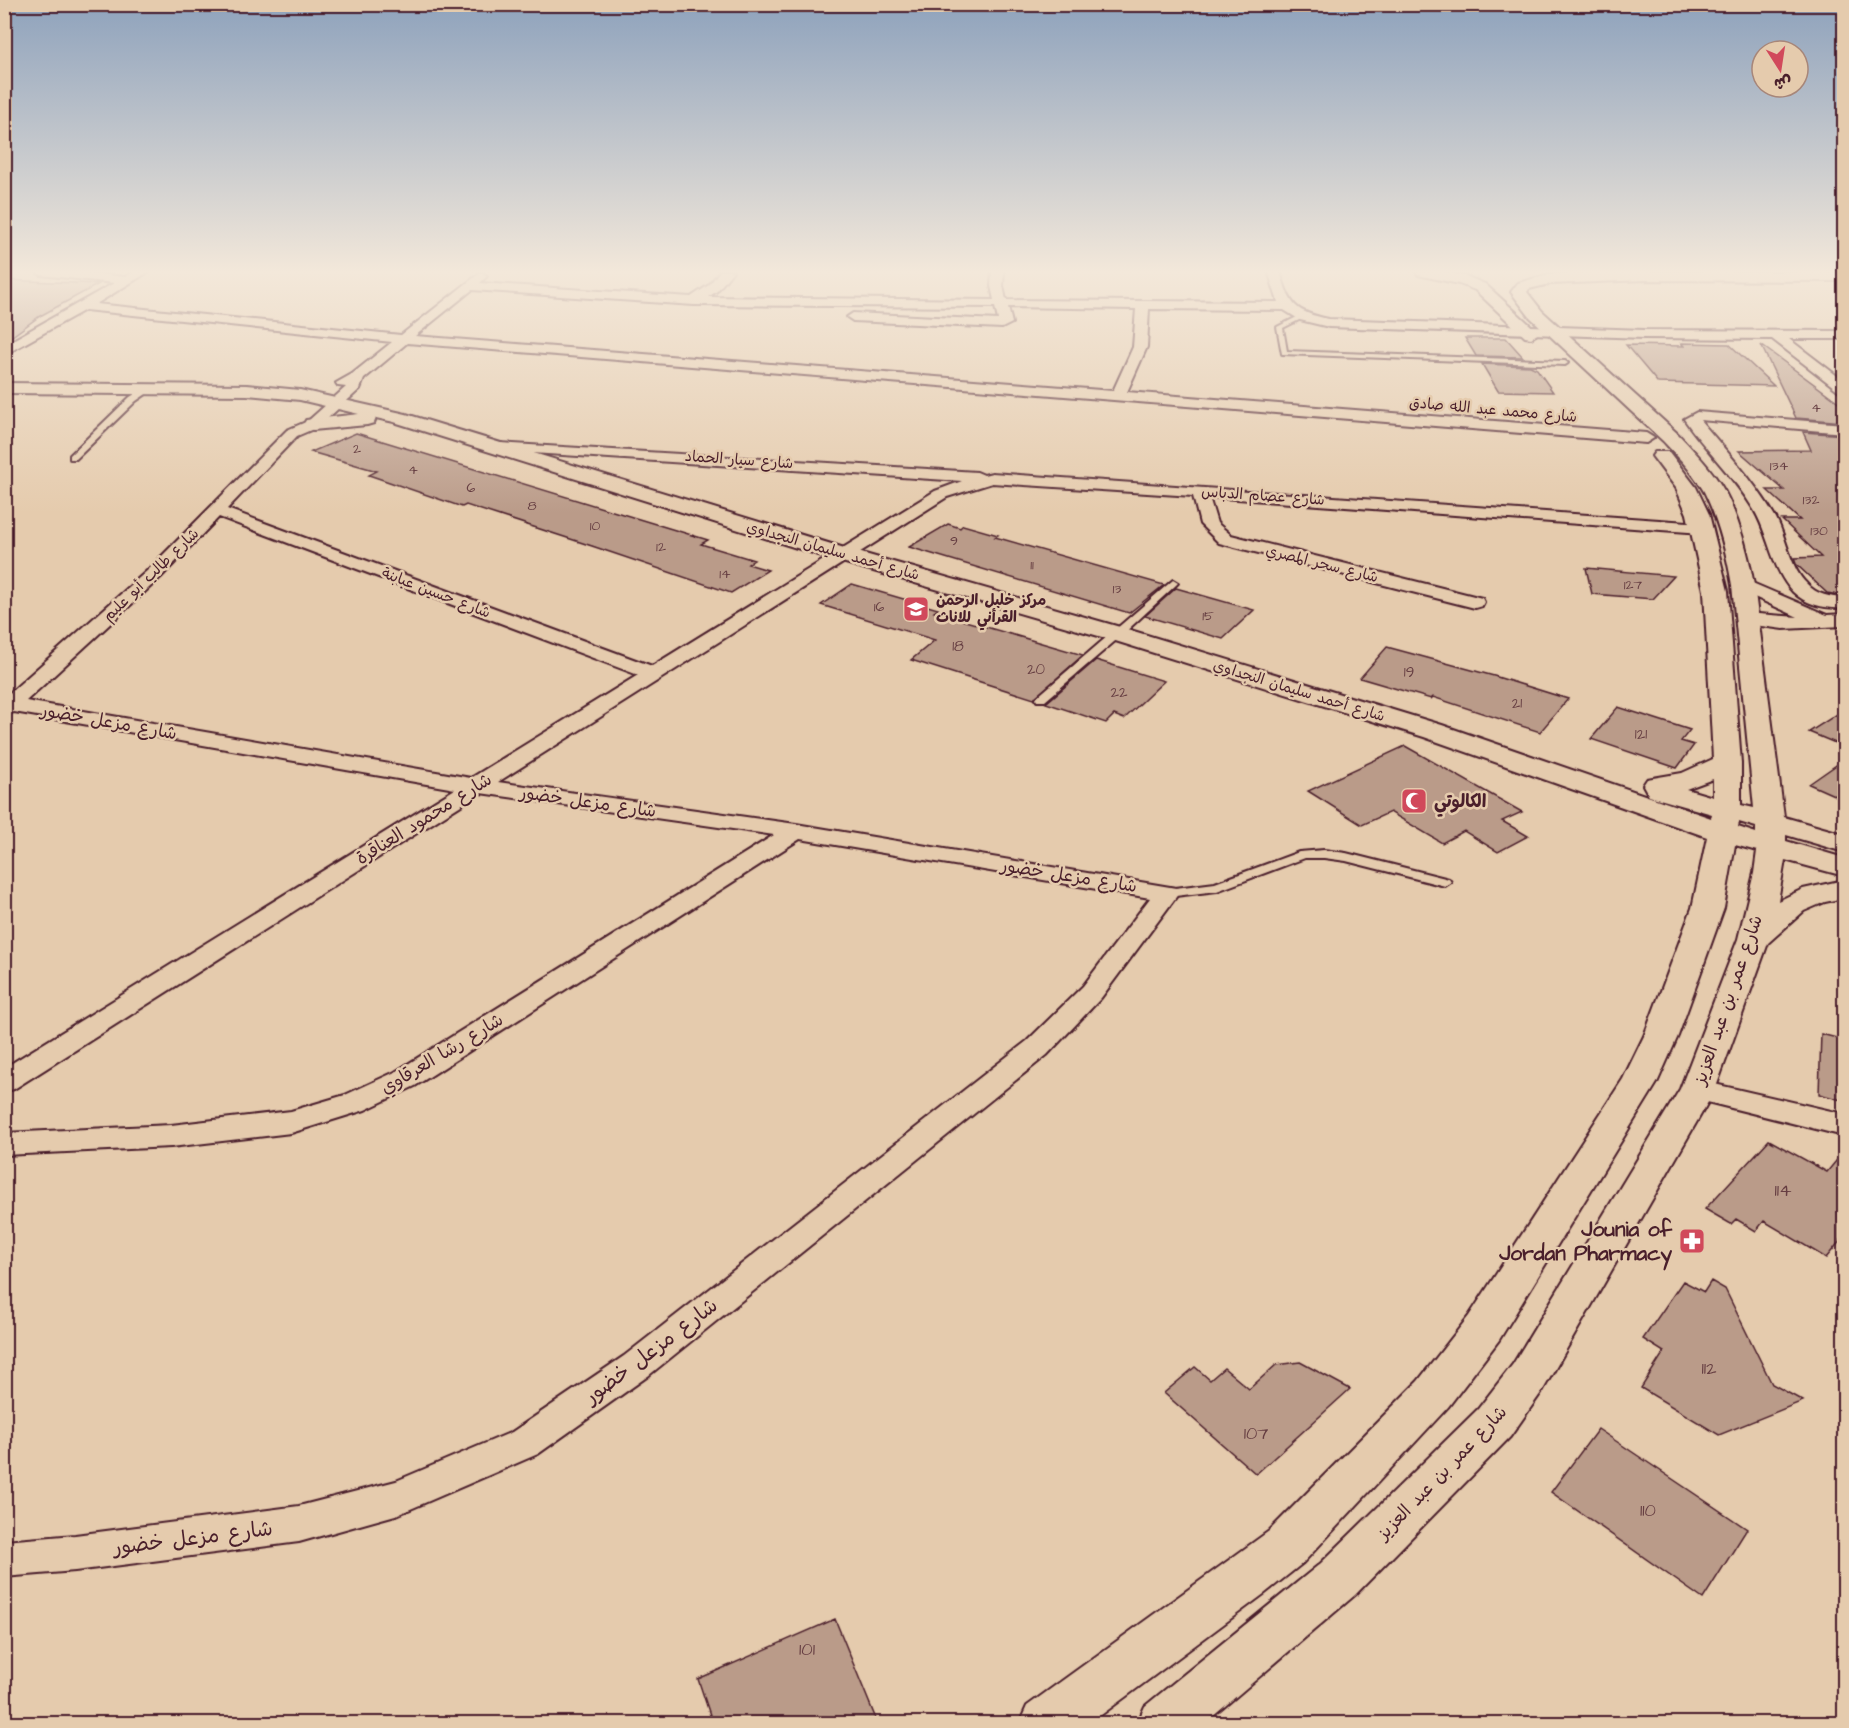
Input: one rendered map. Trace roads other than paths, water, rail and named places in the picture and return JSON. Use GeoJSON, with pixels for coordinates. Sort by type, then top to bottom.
{"type":"FeatureCollection","features":[{"type":"Feature","properties":{"kind":"street","name":"شارع طالب أبو عليم"},"geometry":{"type":"LineString","coordinates":[[8,707],[155,573],[300,426],[329,401],[355,386],[357,377],[387,352]]}},
{"type":"Feature","properties":{"kind":"street","name":"شارع محمد عبد الله صادق"},"geometry":{"type":"LineString","coordinates":[[561,352],[1646,438]]}},
{"type":"Feature","properties":{"kind":"street"},"geometry":{"type":"LineString","coordinates":[[1118,396],[1138,352]]}},
{"type":"Feature","properties":{"kind":"street"},"geometry":{"type":"LineString","coordinates":[[1045,1724],[1286,1547],[1433,1394],[1484,1328],[1640,1083],[1661,1036],[1708,908],[1725,821],[1727,762],[1716,591],[1702,528],[1686,487],[1646,438],[1551,352]]}},
{"type":"Feature","properties":{"kind":"street","name":"شارع عمر بن عبد العزيز"},"geometry":{"type":"LineString","coordinates":[[1163,1724],[1338,1579],[1494,1423],[1528,1377],[1697,1090],[1754,939],[1769,873],[1771,833],[1743,585],[1737,552],[1726,516],[1708,482],[1670,437],[1577,352]]}},
{"type":"Feature","properties":{"kind":"street"},"geometry":{"type":"LineString","coordinates":[[1797,352],[1845,388]]}},
{"type":"Feature","properties":{"kind":"street"},"geometry":{"type":"LineString","coordinates":[[4,388],[108,390]]}},
{"type":"Feature","properties":{"kind":"street","name":"شارع أحمد سليمان النجداوي"},"geometry":{"type":"LineString","coordinates":[[108,390],[212,389],[280,393],[329,401],[399,418],[843,555],[1118,634],[1725,821],[1771,833],[1845,843]]}},
{"type":"Feature","properties":{"kind":"street"},"geometry":{"type":"LineString","coordinates":[[4,395],[108,390]]}},
{"type":"Feature","properties":{"kind":"street"},"geometry":{"type":"LineString","coordinates":[[280,393],[300,426],[351,419],[399,418]]}},
{"type":"Feature","properties":{"kind":"street"},"geometry":{"type":"LineString","coordinates":[[1845,428],[1714,416],[1697,416],[1690,419],[1741,478],[1774,532],[1786,568],[1794,581],[1801,589],[1818,599],[1845,603]]}},
{"type":"Feature","properties":{"kind":"street","name":"شارع سيار الحماد"},"geometry":{"type":"LineString","coordinates":[[487,445],[992,478]]}},
{"type":"Feature","properties":{"kind":"street","name":"شارع عصام الدباس"},"geometry":{"type":"LineString","coordinates":[[843,555],[941,494],[992,478],[1702,528]]}},
{"type":"Feature","properties":{"kind":"street","name":"شارع سحر المصري"},"geometry":{"type":"LineString","coordinates":[[1200,491],[1207,522],[1212,531],[1225,539],[1474,602]]}},
{"type":"Feature","properties":{"kind":"street","name":"شارع حسين عبابنة"},"geometry":{"type":"LineString","coordinates":[[218,511],[655,674]]}},
{"type":"Feature","properties":{"kind":"street","name":"شارع محمود العناقرة"},"geometry":{"type":"LineString","coordinates":[[4,1082],[843,555]]}},
{"type":"Feature","properties":{"kind":"street"},"geometry":{"type":"LineString","coordinates":[[1743,585],[1791,608],[1838,621]]}},
{"type":"Feature","properties":{"kind":"street"},"geometry":{"type":"LineString","coordinates":[[1746,619],[1783,623],[1838,621]]}},
{"type":"Feature","properties":{"kind":"street","name":"شارع مزعل خضور"},"geometry":{"type":"LineString","coordinates":[[4,1559],[75,1553],[299,1524],[399,1497],[525,1443],[636,1366],[1037,1048],[1092,992],[1167,892],[796,831],[478,786],[8,707]]}},
{"type":"Feature","properties":{"kind":"street","name":"شارع أحمد سليمان النجداوي"},"geometry":{"type":"LineString","coordinates":[[1433,732],[1530,754],[1645,786],[1725,821]]}},
{"type":"Feature","properties":{"kind":"street"},"geometry":{"type":"LineString","coordinates":[[1645,786],[1689,780],[1727,762]]}},
{"type":"Feature","properties":{"kind":"street","name":"شارع رشا العرقاوي"},"geometry":{"type":"LineString","coordinates":[[4,1144],[171,1136],[291,1122],[355,1102],[405,1079],[796,831]]}},
{"type":"Feature","properties":{"kind":"street","name":"شارع أحمد سليمان النجداوي"},"geometry":{"type":"LineString","coordinates":[[1771,833],[1845,867]]}},
{"type":"Feature","properties":{"kind":"street"},"geometry":{"type":"LineString","coordinates":[[1754,939],[1791,904],[1816,894],[1845,889]]}},
{"type":"Feature","properties":{"kind":"street"},"geometry":{"type":"LineString","coordinates":[[1697,1090],[1845,1125]]}},
{"type":"Feature","properties":{"kind":"lane"},"geometry":{"type":"LineString","coordinates":[[1284,352],[1564,363]]}},
{"type":"Feature","properties":{"kind":"lane"},"geometry":{"type":"LineString","coordinates":[[73,457],[133,399],[148,390]]}},
{"type":"Feature","properties":{"kind":"lane"},"geometry":{"type":"LineString","coordinates":[[1041,699],[1118,634],[1173,583]]}},
{"type":"Feature","properties":{"kind":"lane","name":"شارع مزعل خضور"},"geometry":{"type":"LineString","coordinates":[[1167,892],[1217,887],[1303,855],[1324,854],[1347,857],[1445,882]]}},
{"type":"Feature","properties":{"kind":"place","name":"مركز خليل الرحمن القرأني للاناث"},"geometry":{"type":"Point","coordinates":[916,609]}},
{"type":"Feature","properties":{"kind":"place","name":"الكالوتي"},"geometry":{"type":"Point","coordinates":[1414,801]}},
{"type":"Feature","properties":{"kind":"place","name":"Jounia of Jordan Pharmacy"},"geometry":{"type":"Point","coordinates":[1692,1241]}}]}
